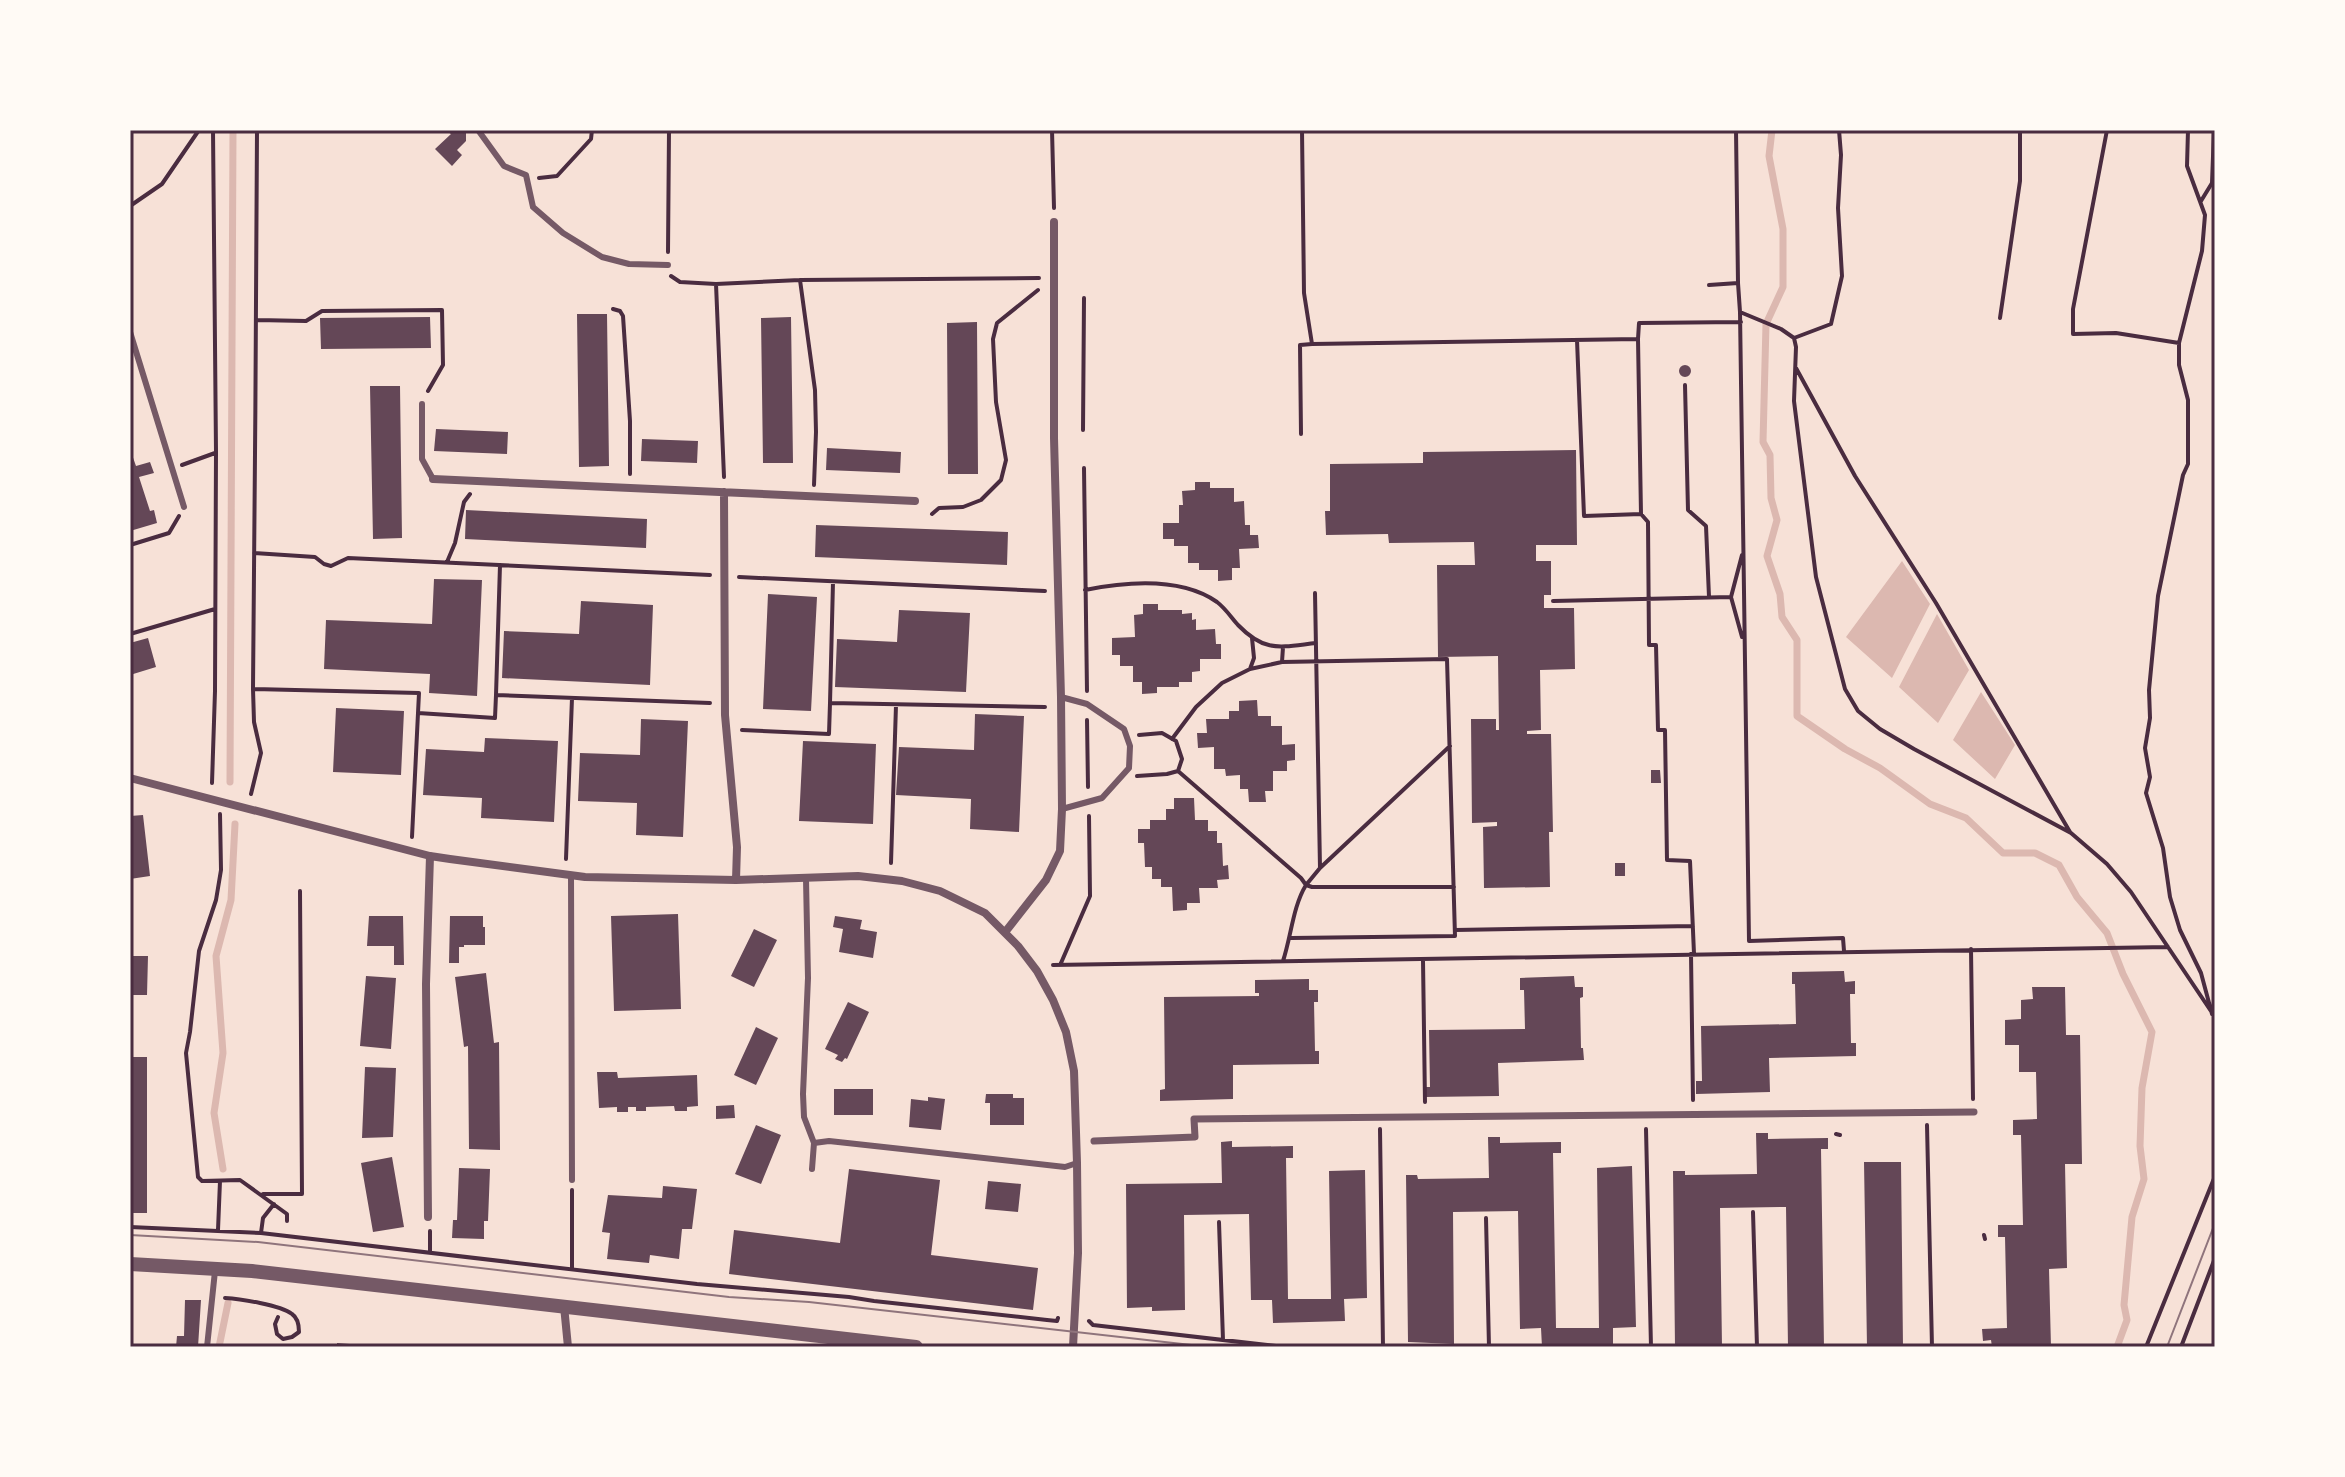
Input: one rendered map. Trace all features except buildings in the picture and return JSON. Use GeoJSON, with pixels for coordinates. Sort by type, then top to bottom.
{"type":"FeatureCollection","features":[{"type":"Feature","properties":{"kind":"street"},"geometry":{"type":"LineString","coordinates":[[1006,931],[1046,880],[1060,851],[1061,697],[1054,438],[1054,222]]}},
{"type":"Feature","properties":{"kind":"street"},"geometry":{"type":"LineString","coordinates":[[433,479],[724,488],[915,501]]}},
{"type":"Feature","properties":{"kind":"street"},"geometry":{"type":"LineString","coordinates":[[724,488],[725,715],[737,847],[736,880]]}},
{"type":"Feature","properties":{"kind":"street"},"geometry":{"type":"LineString","coordinates":[[130,778],[430,856],[571,876],[736,880],[858,876],[902,881],[940,891],[985,913],[1006,931],[1037,971],[1066,1032],[1074,1071],[1078,1253],[1073,1347]]}},
{"type":"Feature","properties":{"kind":"street"},"geometry":{"type":"LineString","coordinates":[[428,1217],[426,984],[430,856]]}},
{"type":"Feature","properties":{"kind":"street"},"geometry":{"type":"LineString","coordinates":[[1094,1141],[1195,1137],[1194,1119],[1974,1112]]}},
{"type":"Feature","properties":{"kind":"street"},"geometry":{"type":"LineString","coordinates":[[130,1264],[215,1268],[916,1347]]}},
{"type":"Feature","properties":{"kind":"street"},"geometry":{"type":"LineString","coordinates":[[564,1306],[568,1347]]}},
{"type":"Feature","properties":{"kind":"lane"},"geometry":{"type":"LineString","coordinates":[[478,130],[504,166],[526,175],[533,207],[563,233],[602,257],[629,264],[668,265]]}},
{"type":"Feature","properties":{"kind":"lane"},"geometry":{"type":"LineString","coordinates":[[130,332],[184,507]]}},
{"type":"Feature","properties":{"kind":"lane"},"geometry":{"type":"LineString","coordinates":[[422,404],[422,459],[433,479]]}},
{"type":"Feature","properties":{"kind":"lane"},"geometry":{"type":"LineString","coordinates":[[1061,697],[1087,704],[1124,729],[1130,746],[1129,768],[1102,798],[1062,809]]}},
{"type":"Feature","properties":{"kind":"lane"},"geometry":{"type":"LineString","coordinates":[[571,876],[572,1180]]}},
{"type":"Feature","properties":{"kind":"lane"},"geometry":{"type":"LineString","coordinates":[[806,879],[808,978],[803,1094],[804,1117],[814,1143],[812,1169]]}},
{"type":"Feature","properties":{"kind":"lane"},"geometry":{"type":"LineString","coordinates":[[814,1143],[829,1141],[1065,1167],[1077,1163]]}},
{"type":"Feature","properties":{"kind":"lane"},"geometry":{"type":"LineString","coordinates":[[207,1347],[215,1268]]}},
{"type":"Feature","properties":{"kind":"path"},"geometry":{"type":"LineString","coordinates":[[130,206],[162,184],[199,130]]}},
{"type":"Feature","properties":{"kind":"path"},"geometry":{"type":"LineString","coordinates":[[212,783],[216,452],[213,130]]}},
{"type":"Feature","properties":{"kind":"path"},"geometry":{"type":"LineString","coordinates":[[250,794],[261,753],[254,722],[253,689],[257,130]]}},
{"type":"Feature","properties":{"kind":"path"},"geometry":{"type":"LineString","coordinates":[[527,178],[557,176],[591,139],[592,130]]}},
{"type":"Feature","properties":{"kind":"path"},"geometry":{"type":"LineString","coordinates":[[669,130],[668,265],[672,278],[680,282],[716,284],[800,280],[1039,278]]}},
{"type":"Feature","properties":{"kind":"path"},"geometry":{"type":"LineString","coordinates":[[1052,130],[1054,222]]}},
{"type":"Feature","properties":{"kind":"path"},"geometry":{"type":"LineString","coordinates":[[1302,130],[1304,293],[1312,344]]}},
{"type":"Feature","properties":{"kind":"path"},"geometry":{"type":"LineString","coordinates":[[1736,130],[1749,941],[1843,938],[1844,951]]}},
{"type":"Feature","properties":{"kind":"path"},"geometry":{"type":"LineString","coordinates":[[1794,338],[1831,324],[1842,276],[1838,208],[1839,130]]}},
{"type":"Feature","properties":{"kind":"path"},"geometry":{"type":"LineString","coordinates":[[2000,318],[2020,181],[2020,130]]}},
{"type":"Feature","properties":{"kind":"path"},"geometry":{"type":"LineString","coordinates":[[2107,130],[2073,309],[2073,334],[2116,333],[2179,343]]}},
{"type":"Feature","properties":{"kind":"path"},"geometry":{"type":"LineString","coordinates":[[2188,130],[2187,166],[2205,215],[2202,251],[2179,343],[2179,365],[2188,400],[2188,464],[2183,475],[2158,596],[2149,690],[2150,718],[2145,748],[2150,777],[2146,793],[2163,848],[2170,897],[2180,930],[2201,973],[2214,1016]]}},
{"type":"Feature","properties":{"kind":"path"},"geometry":{"type":"LineString","coordinates":[[2201,201],[2212,183],[2214,130]]}},
{"type":"Feature","properties":{"kind":"path"},"geometry":{"type":"LineString","coordinates":[[800,280],[815,390],[816,432],[814,485],[801,485]]}},
{"type":"Feature","properties":{"kind":"path"},"geometry":{"type":"LineString","coordinates":[[1709,285],[1738,283]]}},
{"type":"Feature","properties":{"kind":"path"},"geometry":{"type":"LineString","coordinates":[[716,284],[724,488]]}},
{"type":"Feature","properties":{"kind":"path"},"geometry":{"type":"LineString","coordinates":[[932,514],[939,508],[963,507],[981,500],[1001,480],[1006,460],[996,402],[993,339],[997,323],[1040,289]]}},
{"type":"Feature","properties":{"kind":"path"},"geometry":{"type":"LineString","coordinates":[[1083,430],[1084,298]]}},
{"type":"Feature","properties":{"kind":"path"},"geometry":{"type":"LineString","coordinates":[[613,309],[623,316],[630,421],[630,476]]}},
{"type":"Feature","properties":{"kind":"path"},"geometry":{"type":"LineString","coordinates":[[257,320],[306,321],[322,311],[442,310],[443,365],[425,395]]}},
{"type":"Feature","properties":{"kind":"path"},"geometry":{"type":"LineString","coordinates":[[1740,312],[1781,329],[1794,338],[1794,401],[1816,577],[1845,689],[1858,711],[1880,729],[1939,763],[2071,833],[2107,864],[2131,892],[2214,1016]]}},
{"type":"Feature","properties":{"kind":"path"},"geometry":{"type":"LineString","coordinates":[[1693,1115],[1690,861],[1667,860],[1665,730],[1658,730],[1656,645],[1649,645],[1648,522],[1641,514],[1638,339],[1639,323],[1741,322]]}},
{"type":"Feature","properties":{"kind":"path"},"geometry":{"type":"LineString","coordinates":[[1301,434],[1300,345],[1638,339]]}},
{"type":"Feature","properties":{"kind":"path"},"geometry":{"type":"LineString","coordinates":[[1577,340],[1584,516],[1641,514]]}},
{"type":"Feature","properties":{"kind":"path"},"geometry":{"type":"LineString","coordinates":[[1795,366],[1855,476],[1936,603],[2071,833]]}},
{"type":"Feature","properties":{"kind":"path"},"geometry":{"type":"LineString","coordinates":[[1685,385],[1688,510],[1706,526],[1709,597]]}},
{"type":"Feature","properties":{"kind":"path"},"geometry":{"type":"LineString","coordinates":[[173,469],[216,452]]}},
{"type":"Feature","properties":{"kind":"path"},"geometry":{"type":"LineString","coordinates":[[447,562],[455,543],[464,502],[472,492]]}},
{"type":"Feature","properties":{"kind":"path"},"geometry":{"type":"LineString","coordinates":[[130,545],[169,533],[184,507]]}},
{"type":"Feature","properties":{"kind":"path"},"geometry":{"type":"LineString","coordinates":[[1744,549],[1731,597],[1744,644]]}},
{"type":"Feature","properties":{"kind":"path"},"geometry":{"type":"LineString","coordinates":[[254,553],[315,557],[331,566],[348,558],[710,575]]}},
{"type":"Feature","properties":{"kind":"path"},"geometry":{"type":"LineString","coordinates":[[418,713],[495,718],[500,565]]}},
{"type":"Feature","properties":{"kind":"path"},"geometry":{"type":"LineString","coordinates":[[739,577],[1045,591]]}},
{"type":"Feature","properties":{"kind":"path"},"geometry":{"type":"LineString","coordinates":[[742,730],[829,734],[833,582]]}},
{"type":"Feature","properties":{"kind":"path"},"geometry":{"type":"LineString","coordinates":[[1085,590],[1131,583],[1193,589],[1218,603],[1258,643],[1283,647],[1316,643]]}},
{"type":"Feature","properties":{"kind":"path"},"geometry":{"type":"LineString","coordinates":[[1315,593],[1320,868]]}},
{"type":"Feature","properties":{"kind":"path"},"geometry":{"type":"LineString","coordinates":[[1553,601],[1731,597]]}},
{"type":"Feature","properties":{"kind":"path"},"geometry":{"type":"LineString","coordinates":[[130,634],[215,609]]}},
{"type":"Feature","properties":{"kind":"path"},"geometry":{"type":"LineString","coordinates":[[1250,669],[1254,658],[1252,638]]}},
{"type":"Feature","properties":{"kind":"path"},"geometry":{"type":"LineString","coordinates":[[1282,662],[1283,647]]}},
{"type":"Feature","properties":{"kind":"path"},"geometry":{"type":"LineString","coordinates":[[1172,739],[1196,707],[1222,683],[1250,669],[1282,662],[1447,659],[1455,936],[1291,938]]}},
{"type":"Feature","properties":{"kind":"path"},"geometry":{"type":"LineString","coordinates":[[253,689],[419,693],[412,837]]}},
{"type":"Feature","properties":{"kind":"path"},"geometry":{"type":"LineString","coordinates":[[496,695],[710,703]]}},
{"type":"Feature","properties":{"kind":"path"},"geometry":{"type":"LineString","coordinates":[[566,861],[572,698]]}},
{"type":"Feature","properties":{"kind":"path"},"geometry":{"type":"LineString","coordinates":[[830,703],[1045,707]]}},
{"type":"Feature","properties":{"kind":"path"},"geometry":{"type":"LineString","coordinates":[[891,863],[896,704]]}},
{"type":"Feature","properties":{"kind":"path"},"geometry":{"type":"LineString","coordinates":[[1126,737],[1162,733],[1176,741],[1182,759],[1178,771]]}},
{"type":"Feature","properties":{"kind":"path"},"geometry":{"type":"LineString","coordinates":[[1283,961],[1300,895],[1306,885],[1320,868],[1450,746]]}},
{"type":"Feature","properties":{"kind":"path"},"geometry":{"type":"LineString","coordinates":[[1178,771],[1306,885],[1454,887]]}},
{"type":"Feature","properties":{"kind":"path"},"geometry":{"type":"LineString","coordinates":[[1123,775],[1178,771]]}},
{"type":"Feature","properties":{"kind":"path"},"geometry":{"type":"LineString","coordinates":[[222,801],[221,870],[216,900],[199,951],[186,1053],[198,1177],[202,1181],[240,1180],[287,1214],[287,1221]]}},
{"type":"Feature","properties":{"kind":"path"},"geometry":{"type":"LineString","coordinates":[[261,1194],[302,1194],[300,891]]}},
{"type":"Feature","properties":{"kind":"path"},"geometry":{"type":"LineString","coordinates":[[1455,930],[1693,926]]}},
{"type":"Feature","properties":{"kind":"path"},"geometry":{"type":"LineString","coordinates":[[1053,965],[2168,947]]}},
{"type":"Feature","properties":{"kind":"path"},"geometry":{"type":"LineString","coordinates":[[1971,949],[1974,1112]]}},
{"type":"Feature","properties":{"kind":"path"},"geometry":{"type":"LineString","coordinates":[[1423,960],[1425,1117]]}},
{"type":"Feature","properties":{"kind":"path"},"geometry":{"type":"LineString","coordinates":[[2214,1016],[2215,991]]}},
{"type":"Feature","properties":{"kind":"path"},"geometry":{"type":"LineString","coordinates":[[1927,1113],[1932,1347]]}},
{"type":"Feature","properties":{"kind":"path"},"geometry":{"type":"LineString","coordinates":[[1646,1115],[1651,1347]]}},
{"type":"Feature","properties":{"kind":"path"},"geometry":{"type":"LineString","coordinates":[[1379,1117],[1383,1347]]}},
{"type":"Feature","properties":{"kind":"path"},"geometry":{"type":"LineString","coordinates":[[2146,1347],[2215,1176]]}},
{"type":"Feature","properties":{"kind":"path"},"geometry":{"type":"LineString","coordinates":[[572,1180],[572,1270]]}},
{"type":"Feature","properties":{"kind":"path"},"geometry":{"type":"LineString","coordinates":[[218,1230],[220,1181]]}},
{"type":"Feature","properties":{"kind":"path"},"geometry":{"type":"LineString","coordinates":[[261,1233],[263,1218],[274,1204]]}},
{"type":"Feature","properties":{"kind":"path"},"geometry":{"type":"LineString","coordinates":[[1753,1212],[1757,1347]]}},
{"type":"Feature","properties":{"kind":"path"},"geometry":{"type":"LineString","coordinates":[[428,1217],[430,1253]]}},
{"type":"Feature","properties":{"kind":"path"},"geometry":{"type":"LineString","coordinates":[[1486,1218],[1489,1347]]}},
{"type":"Feature","properties":{"kind":"path"},"geometry":{"type":"LineString","coordinates":[[1219,1222],[1223,1340]]}},
{"type":"Feature","properties":{"kind":"path"},"geometry":{"type":"LineString","coordinates":[[130,1227],[261,1233],[697,1284],[849,1297],[1057,1321],[1060,1316]]}},
{"type":"Feature","properties":{"kind":"path"},"geometry":{"type":"LineString","coordinates":[[2181,1347],[2215,1258]]}},
{"type":"Feature","properties":{"kind":"path"},"geometry":{"type":"LineString","coordinates":[[212,1297],[249,1300],[292,1314],[298,1322],[299,1332],[283,1339],[277,1334],[275,1324],[278,1317]]}},
{"type":"Feature","properties":{"kind":"path"},"geometry":{"type":"LineString","coordinates":[[849,1297],[857,1303]]}},
{"type":"Feature","properties":{"kind":"path"},"geometry":{"type":"LineString","coordinates":[[1087,1319],[1093,1325],[1284,1347]]}},
{"type":"Feature","properties":{"kind":"shaded area"},"geometry":{"type":"Polygon","coordinates":[[[1902,561],[1930,604],[1892,678],[1846,637],[1902,561]]]}},
{"type":"Feature","properties":{"kind":"shaded area"},"geometry":{"type":"Polygon","coordinates":[[[1937,614],[1969,670],[1938,723],[1899,687],[1937,614]]]}},
{"type":"Feature","properties":{"kind":"shaded area"},"geometry":{"type":"Polygon","coordinates":[[[1981,692],[2015,745],[1995,779],[1953,740],[1981,692]]]}},
{"type":"Feature","properties":{"kind":"waterway"},"geometry":{"type":"LineString","coordinates":[[230,782],[233,130]]}},
{"type":"Feature","properties":{"kind":"waterway"},"geometry":{"type":"LineString","coordinates":[[1772,130],[1769,156],[1783,229],[1783,287],[1766,324],[1763,442],[1770,455],[1771,498],[1777,520],[1767,556],[1780,594],[1782,617],[1797,640],[1797,716],[1845,749],[1880,768],[1930,804],[1966,818],[2003,853],[2035,853],[2059,865],[2077,897],[2107,933],[2123,974],[2152,1032],[2142,1088],[2140,1146],[2144,1179],[2132,1217],[2124,1305],[2127,1320],[2117,1347]]}},
{"type":"Feature","properties":{"kind":"waterway"},"geometry":{"type":"LineString","coordinates":[[223,1169],[214,1113],[223,1053],[216,956],[231,900],[235,824]]}},
{"type":"Feature","properties":{"kind":"waterway"},"geometry":{"type":"LineString","coordinates":[[219,1347],[228,1303]]}},
{"type":"Feature","properties":{"kind":"tram line"},"geometry":{"type":"LineString","coordinates":[[2167,1347],[2215,1223]]}},
{"type":"Feature","properties":{"kind":"tram line"},"geometry":{"type":"LineString","coordinates":[[130,1235],[258,1242],[729,1297],[809,1302],[1209,1347]]}}]}
